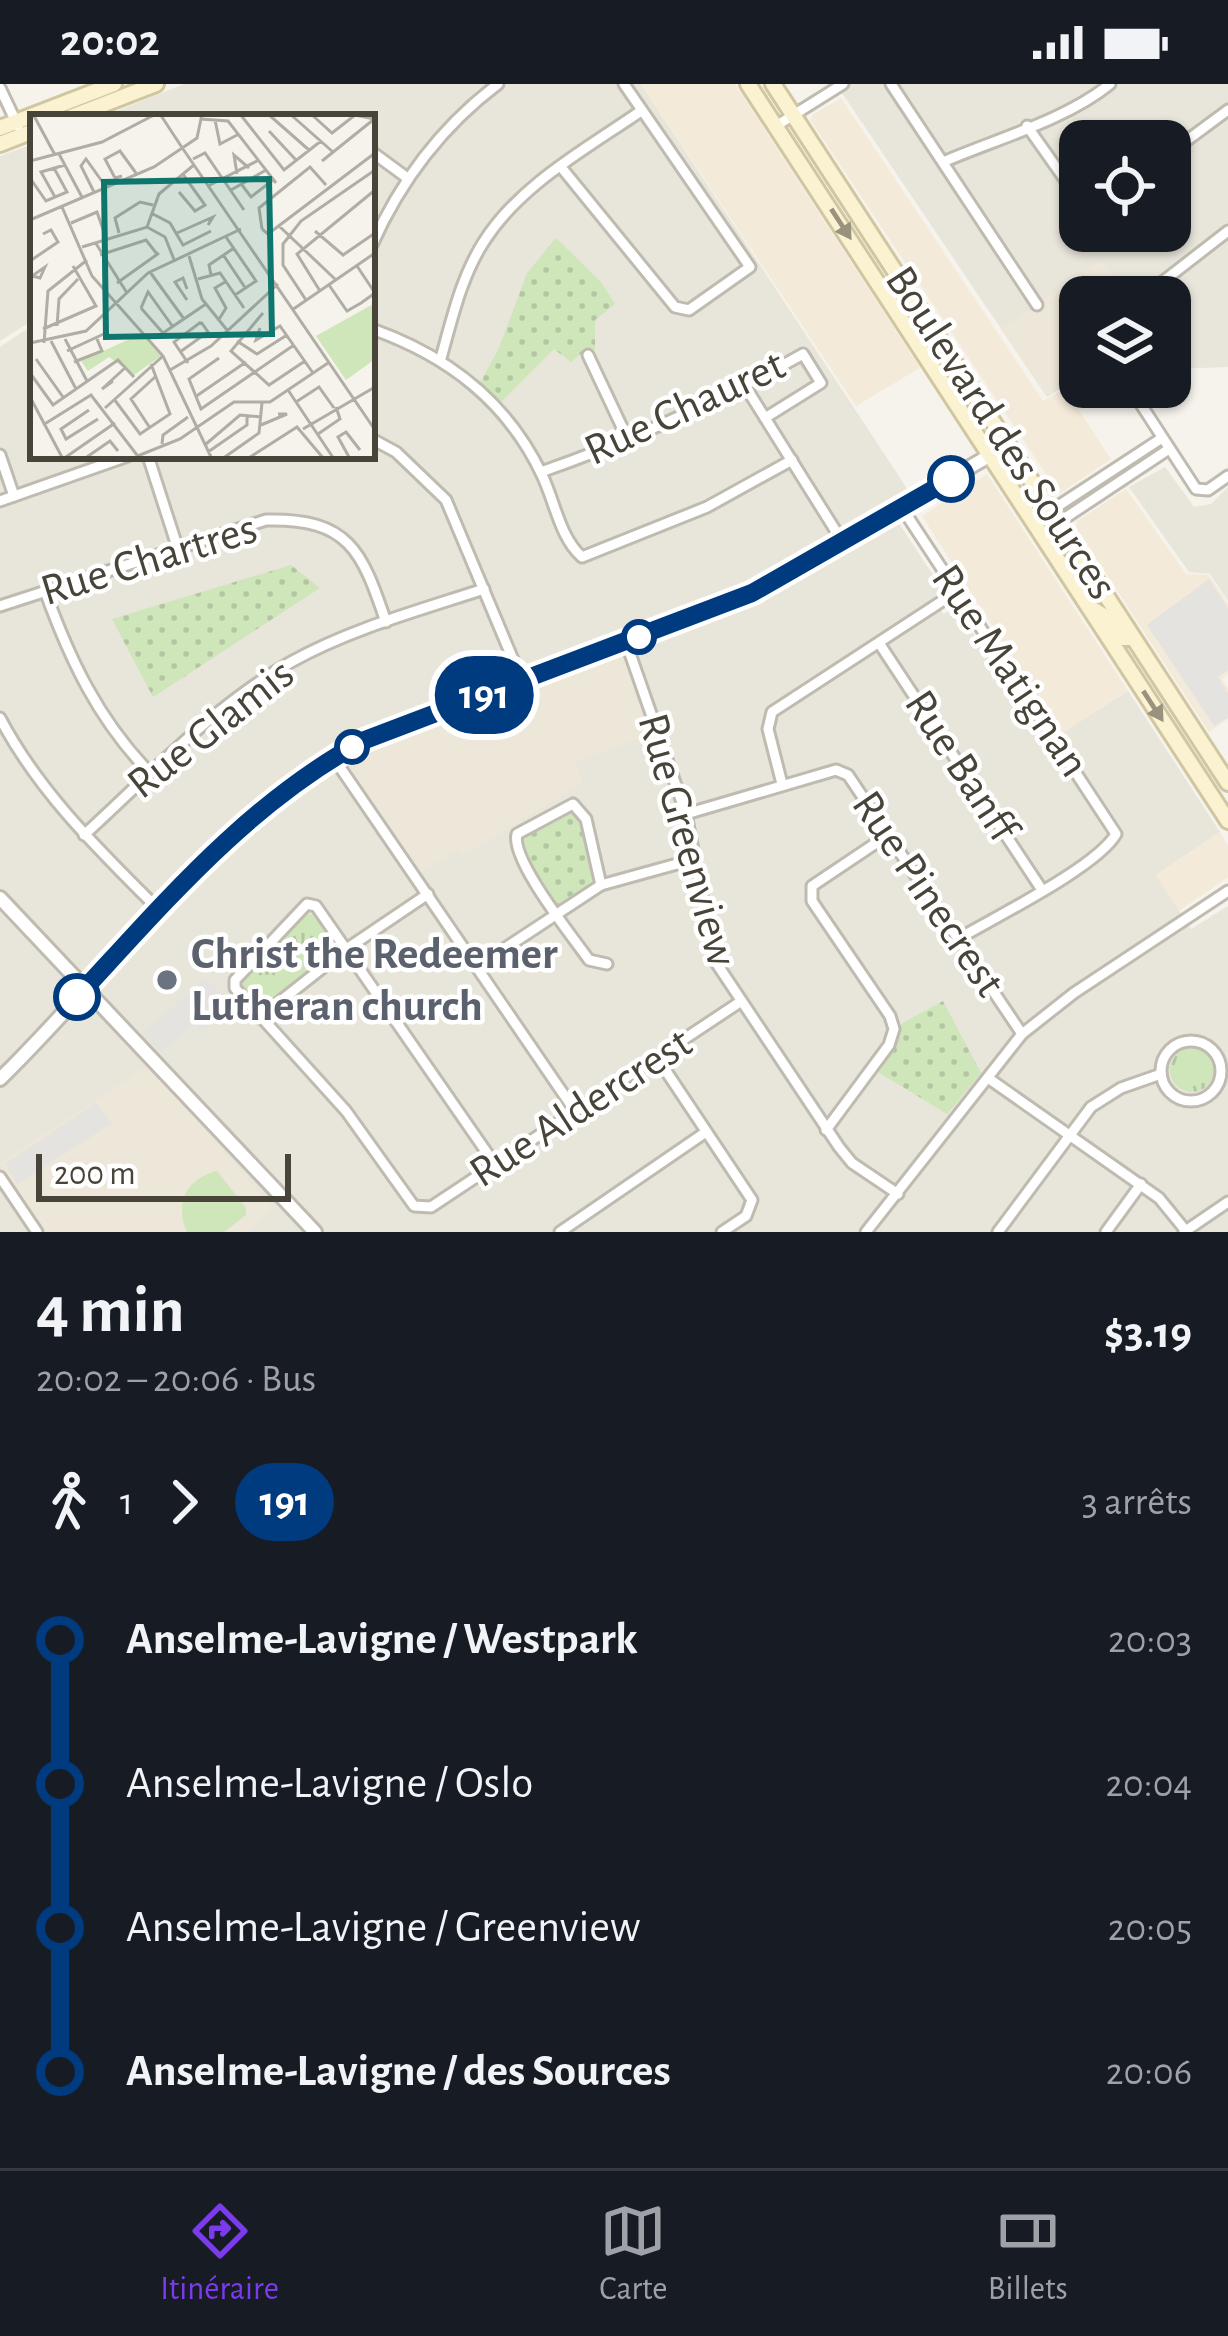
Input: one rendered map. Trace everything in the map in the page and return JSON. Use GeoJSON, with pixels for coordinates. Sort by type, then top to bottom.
{"type":"FeatureCollection","features":[{"type":"Feature","properties":{"kind":"main road"},"geometry":{"type":"LineString","coordinates":[[55,114],[114,84]]}},
{"type":"Feature","properties":{"kind":"main road"},"geometry":{"type":"LineString","coordinates":[[78,114],[156,84]]}},
{"type":"Feature","properties":{"kind":"main road","name":"Boulevard des Sources"},"geometry":{"type":"LineString","coordinates":[[748,84],[1228,821]]}},
{"type":"Feature","properties":{"kind":"main road","name":"Boulevard des Sources"},"geometry":{"type":"LineString","coordinates":[[773,84],[1228,782]]}},
{"type":"Feature","properties":{"kind":"main road"},"geometry":{"type":"LineString","coordinates":[[0,128],[24,130]]}},
{"type":"Feature","properties":{"kind":"main road"},"geometry":{"type":"LineString","coordinates":[[0,144],[24,130]]}},
{"type":"Feature","properties":{"kind":"main road"},"geometry":{"type":"LineString","coordinates":[[1090,608],[1106,616],[1123,638],[1133,638]]}},
{"type":"Feature","properties":{"kind":"street"},"geometry":{"type":"LineString","coordinates":[[375,239],[406,177],[440,137],[498,84]]}},
{"type":"Feature","properties":{"kind":"street"},"geometry":{"type":"LineString","coordinates":[[561,166],[676,307],[689,310],[750,267],[624,84]]}},
{"type":"Feature","properties":{"kind":"street"},"geometry":{"type":"LineString","coordinates":[[776,126],[843,84]]}},
{"type":"Feature","properties":{"kind":"street"},"geometry":{"type":"LineString","coordinates":[[891,84],[1037,305]]}},
{"type":"Feature","properties":{"kind":"street"},"geometry":{"type":"LineString","coordinates":[[943,162],[1027,126],[1056,119],[1110,84]]}},
{"type":"Feature","properties":{"kind":"street"},"geometry":{"type":"LineString","coordinates":[[0,88],[24,130]]}},
{"type":"Feature","properties":{"kind":"street"},"geometry":{"type":"LineString","coordinates":[[1191,137],[1228,110]]}},
{"type":"Feature","properties":{"kind":"street"},"geometry":{"type":"LineString","coordinates":[[441,358],[462,286],[481,247],[519,200],[641,111]]}},
{"type":"Feature","properties":{"kind":"street"},"geometry":{"type":"LineString","coordinates":[[1027,126],[1059,172]]}},
{"type":"Feature","properties":{"kind":"street"},"geometry":{"type":"LineString","coordinates":[[375,154],[406,177]]}},
{"type":"Feature","properties":{"kind":"street"},"geometry":{"type":"LineString","coordinates":[[1170,276],[1228,231]]}},
{"type":"Feature","properties":{"kind":"street"},"geometry":{"type":"LineString","coordinates":[[375,330],[441,358],[471,380],[512,423],[541,472],[572,548],[582,557],[706,507],[792,460]]}},
{"type":"Feature","properties":{"kind":"street","name":"Rue Chauret"},"geometry":{"type":"LineString","coordinates":[[541,472],[629,442],[803,354],[820,383],[765,418]]}},
{"type":"Feature","properties":{"kind":"street"},"geometry":{"type":"LineString","coordinates":[[588,355],[629,442]]}},
{"type":"Feature","properties":{"kind":"street"},"geometry":{"type":"LineString","coordinates":[[745,386],[842,541]]}},
{"type":"Feature","properties":{"kind":"street"},"geometry":{"type":"LineString","coordinates":[[1143,408],[1196,489],[1208,490],[1228,476]]}},
{"type":"Feature","properties":{"kind":"street"},"geometry":{"type":"LineString","coordinates":[[1055,516],[1162,439]]}},
{"type":"Feature","properties":{"kind":"street"},"geometry":{"type":"LineString","coordinates":[[375,441],[396,452],[446,500],[522,681]]}},
{"type":"Feature","properties":{"kind":"street"},"geometry":{"type":"LineString","coordinates":[[0,1078],[157,908],[246,823],[333,758],[365,740],[752,593],[1008,445]]}},
{"type":"Feature","properties":{"kind":"street"},"geometry":{"type":"LineString","coordinates":[[1055,516],[1169,449]]}},
{"type":"Feature","properties":{"kind":"street"},"geometry":{"type":"LineString","coordinates":[[0,455],[14,496]]}},
{"type":"Feature","properties":{"kind":"street"},"geometry":{"type":"LineString","coordinates":[[0,501],[104,459]]}},
{"type":"Feature","properties":{"kind":"street"},"geometry":{"type":"LineString","coordinates":[[149,459],[178,548]]}},
{"type":"Feature","properties":{"kind":"street","name":"Rue Matignan"},"geometry":{"type":"LineString","coordinates":[[902,508],[1116,834],[1101,850],[1042,890]]}},
{"type":"Feature","properties":{"kind":"street","name":"Rue Chartres"},"geometry":{"type":"LineString","coordinates":[[0,607],[266,520],[304,519],[338,535],[367,566],[386,622]]}},
{"type":"Feature","properties":{"kind":"street","name":"Rue Glamis"},"geometry":{"type":"LineString","coordinates":[[84,835],[188,736],[258,682],[296,659],[484,589]]}},
{"type":"Feature","properties":{"kind":"street"},"geometry":{"type":"LineString","coordinates":[[45,591],[74,668],[111,729],[149,772]]}},
{"type":"Feature","properties":{"kind":"street"},"geometry":{"type":"LineString","coordinates":[[782,784],[768,730],[772,712],[956,592]]}},
{"type":"Feature","properties":{"kind":"street","name":"Rue Greenview"},"geometry":{"type":"LineString","coordinates":[[626,642],[686,814],[716,961],[826,1130],[852,1163],[898,1194]]}},
{"type":"Feature","properties":{"kind":"street","name":"Rue Banff"},"geometry":{"type":"LineString","coordinates":[[879,643],[1042,890]]}},
{"type":"Feature","properties":{"kind":"street"},"geometry":{"type":"LineString","coordinates":[[0,718],[22,760],[84,835],[157,908]]}},
{"type":"Feature","properties":{"kind":"street"},"geometry":{"type":"LineString","coordinates":[[333,758],[575,1111]]}},
{"type":"Feature","properties":{"kind":"street","name":"Rue Pinecrest"},"geometry":{"type":"LineString","coordinates":[[686,814],[836,770],[848,775],[1022,1034]]}},
{"type":"Feature","properties":{"kind":"street"},"geometry":{"type":"LineString","coordinates":[[601,885],[579,807],[568,804],[518,834],[514,842],[555,911],[589,960],[607,964]]}},
{"type":"Feature","properties":{"kind":"street"},"geometry":{"type":"LineString","coordinates":[[826,1130],[889,1045],[894,1029],[890,1016],[812,901],[812,886],[888,835]]}},
{"type":"Feature","properties":{"kind":"street"},"geometry":{"type":"LineString","coordinates":[[478,966],[601,885],[695,859]]}},
{"type":"Feature","properties":{"kind":"street"},"geometry":{"type":"LineString","coordinates":[[958,939],[1042,890]]}},
{"type":"Feature","properties":{"kind":"street"},"geometry":{"type":"LineString","coordinates":[[866,1232],[1022,1034],[1074,993],[1228,891]]}},
{"type":"Feature","properties":{"kind":"street"},"geometry":{"type":"LineString","coordinates":[[428,894],[345,950],[259,1018],[238,995],[235,980],[307,904],[316,906],[345,950],[494,1163]]}},
{"type":"Feature","properties":{"kind":"street"},"geometry":{"type":"LineString","coordinates":[[0,898],[315,1232]]}},
{"type":"Feature","properties":{"kind":"street","name":"Rue Aldercrest"},"geometry":{"type":"LineString","coordinates":[[259,1018],[346,1111],[414,1206],[421,1209],[740,1003]]}},
{"type":"Feature","properties":{"kind":"street"},"geometry":{"type":"LineString","coordinates":[[1188,1040],[1207,1044],[1221,1068],[1216,1088],[1189,1101],[1170,1093],[1161,1074],[1164,1056],[1188,1040]]}},
{"type":"Feature","properties":{"kind":"street"},"geometry":{"type":"LineString","coordinates":[[658,1059],[752,1200],[746,1216],[722,1232]]}},
{"type":"Feature","properties":{"kind":"street"},"geometry":{"type":"LineString","coordinates":[[998,1232],[1091,1107],[1120,1088],[1161,1074]]}},
{"type":"Feature","properties":{"kind":"street"},"geometry":{"type":"LineString","coordinates":[[988,1078],[1159,1198],[1185,1232],[1228,1202]]}},
{"type":"Feature","properties":{"kind":"street"},"geometry":{"type":"LineString","coordinates":[[560,1232],[706,1132]]}},
{"type":"Feature","properties":{"kind":"street"},"geometry":{"type":"LineString","coordinates":[[0,1177],[37,1232]]}},
{"type":"Feature","properties":{"kind":"street"},"geometry":{"type":"LineString","coordinates":[[1106,1232],[1141,1184]]}},
{"type":"Feature","properties":{"kind":"street"},"geometry":{"type":"LineString","coordinates":[[0,1201],[12,1194]]}},
{"type":"Feature","properties":{"kind":"shaded area"},"geometry":{"type":"Polygon","coordinates":[[[184,84],[641,84],[908,490],[885,502],[944,592],[934,597],[943,614],[957,609],[1047,742],[1128,691],[1220,832],[1156,875],[1191,929],[1228,906],[1228,1232],[0,1232],[0,347],[30,327],[30,459],[375,459],[375,114],[109,114],[184,84]]]}},
{"type":"Feature","properties":{"kind":"shaded area"},"geometry":{"type":"Polygon","coordinates":[[[641,84],[735,84],[920,368],[856,406],[641,84]]]}},
{"type":"Feature","properties":{"kind":"shaded area"},"geometry":{"type":"Polygon","coordinates":[[[836,84],[1228,84],[1228,367],[1191,368],[1191,276],[1059,276],[1059,389],[1047,397],[836,84]]]}},
{"type":"Feature","properties":{"kind":"shaded area"},"geometry":{"type":"Polygon","coordinates":[[[841,98],[1043,401],[1059,392],[1059,408],[1077,408],[1111,459],[1059,494],[811,121],[812,115],[841,98]]]}},
{"type":"Feature","properties":{"kind":"shaded area"},"geometry":{"type":"Polygon","coordinates":[[[30,145],[30,322],[0,341],[0,156],[30,145]]]}},
{"type":"Feature","properties":{"kind":"shaded area"},"geometry":{"type":"Polygon","coordinates":[[[1100,260],[1113,276],[1077,276],[1100,260]]]}},
{"type":"Feature","properties":{"kind":"shaded area"},"geometry":{"type":"Polygon","coordinates":[[[1059,289],[1059,389],[1047,397],[1001,329],[1059,289]]]}},
{"type":"Feature","properties":{"kind":"shaded area"},"geometry":{"type":"Polygon","coordinates":[[[1165,467],[1194,507],[1211,504],[1228,487],[1228,601],[1210,574],[1189,572],[1129,487],[1165,467]]]}},
{"type":"Feature","properties":{"kind":"shaded area"},"geometry":{"type":"Polygon","coordinates":[[[987,474],[1128,691],[1061,734],[922,516],[987,474]]]}},
{"type":"Feature","properties":{"kind":"shaded area"},"geometry":{"type":"Polygon","coordinates":[[[1126,489],[1186,574],[1209,575],[1228,604],[1228,674],[1222,679],[1228,688],[1228,719],[1209,732],[1076,527],[1077,521],[1126,489]]]}},
{"type":"Feature","properties":{"kind":"shaded area"},"geometry":{"type":"Polygon","coordinates":[[[1209,579],[1228,608],[1228,670],[1218,677],[1228,693],[1228,718],[1214,726],[1147,625],[1209,579]]]}},
{"type":"Feature","properties":{"kind":"shaded area"},"geometry":{"type":"Polygon","coordinates":[[[623,650],[648,735],[574,762],[583,783],[464,855],[458,850],[419,873],[344,764],[382,742],[623,650]]]}},
{"type":"Feature","properties":{"kind":"shaded area"},"geometry":{"type":"Polygon","coordinates":[[[1220,832],[1228,846],[1228,877],[1179,911],[1156,875],[1220,832]]]}},
{"type":"Feature","properties":{"kind":"shaded area"},"geometry":{"type":"Polygon","coordinates":[[[206,978],[231,1005],[202,1031],[194,1023],[161,1052],[144,1033],[206,978]]]}},
{"type":"Feature","properties":{"kind":"shaded area"},"geometry":{"type":"Polygon","coordinates":[[[149,1065],[273,1208],[248,1232],[45,1232],[0,1163],[149,1065]]]}},
{"type":"Feature","properties":{"kind":"shaded area"},"geometry":{"type":"Polygon","coordinates":[[[96,1103],[112,1123],[18,1184],[5,1164],[96,1103]]]}},
{"type":"Feature","properties":{"kind":"green space"},"geometry":{"type":"Polygon","coordinates":[[[556,238],[601,282],[615,304],[595,320],[595,349],[571,362],[554,349],[500,403],[480,383],[499,348],[527,273],[556,238]]]}},
{"type":"Feature","properties":{"kind":"green space"},"geometry":{"type":"Polygon","coordinates":[[[291,565],[320,588],[153,697],[112,619],[291,565]]]}},
{"type":"Feature","properties":{"kind":"green space"},"geometry":{"type":"Polygon","coordinates":[[[569,808],[582,822],[597,879],[557,905],[521,851],[521,836],[569,808]]]}},
{"type":"Feature","properties":{"kind":"green space"},"geometry":{"type":"Polygon","coordinates":[[[308,914],[317,915],[335,950],[267,1006],[256,1007],[242,991],[243,980],[308,914]]]}},
{"type":"Feature","properties":{"kind":"green space"},"geometry":{"type":"Polygon","coordinates":[[[943,1001],[981,1073],[947,1114],[878,1072],[897,1044],[901,1024],[943,1001]]]}},
{"type":"Feature","properties":{"kind":"green space"},"geometry":{"type":"Polygon","coordinates":[[[1192,1048],[1207,1055],[1214,1070],[1207,1085],[1192,1092],[1177,1085],[1170,1070],[1177,1055],[1192,1048]]]}},
{"type":"Feature","properties":{"kind":"green space"},"geometry":{"type":"Polygon","coordinates":[[[217,1171],[246,1208],[246,1215],[224,1232],[187,1232],[182,1211],[186,1193],[198,1179],[217,1171]]]}},
{"type":"Feature","properties":{"kind":"bus line","name":"191"},"geometry":{"type":"LineString","coordinates":[[77,997],[157,908],[246,823],[319,766],[365,740],[752,593],[951,479]]}},
{"type":"Feature","properties":{"kind":"place","name":"Christ the Redeemer Lutheran church"},"geometry":{"type":"Point","coordinates":[167,980]}}]}
